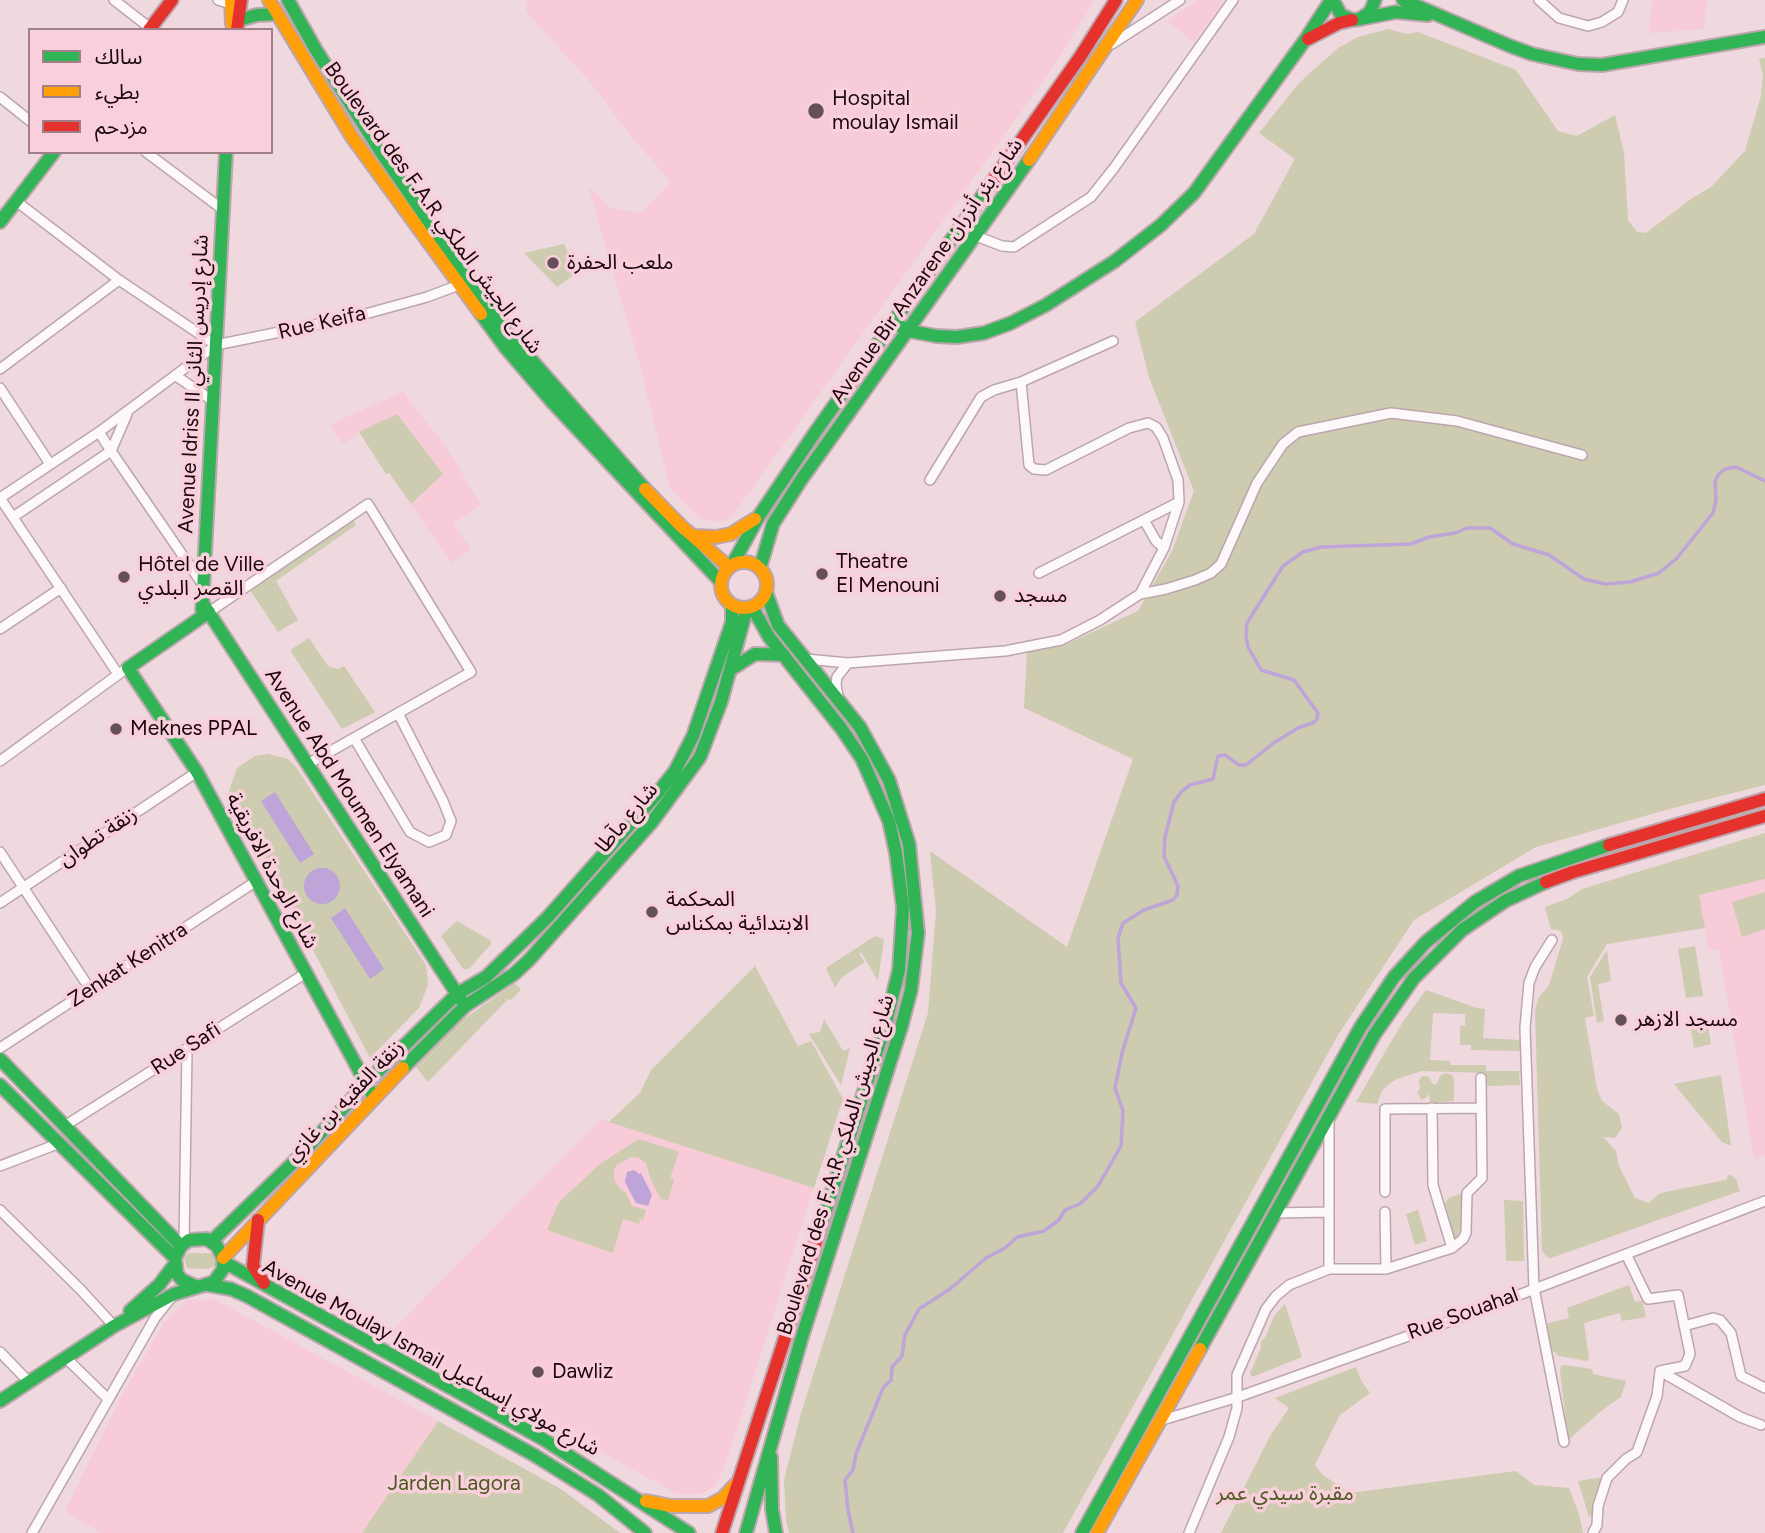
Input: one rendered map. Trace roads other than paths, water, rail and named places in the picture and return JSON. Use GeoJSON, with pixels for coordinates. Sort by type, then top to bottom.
{"type":"FeatureCollection","features":[{"type":"Feature","properties":{"kind":"main road"},"geometry":{"type":"LineString","coordinates":[[151,28],[172,0]]}},
{"type":"Feature","properties":{"kind":"main road","name":"Boulevard des F.A.R شارع الجيش الملكي"},"geometry":{"type":"LineString","coordinates":[[269,0],[352,136],[505,346],[552,403],[721,582]]}},
{"type":"Feature","properties":{"kind":"main road","name":"Boulevard des F.A.R شارع الجيش الملكي"},"geometry":{"type":"LineString","coordinates":[[288,0],[345,97],[490,310],[626,469],[693,536],[730,566]]}},
{"type":"Feature","properties":{"kind":"main road","name":"Avenue Bir Anzarene شارع بئر أنزران"},"geometry":{"type":"LineString","coordinates":[[730,566],[759,516],[1080,57],[1116,0]]}},
{"type":"Feature","properties":{"kind":"main road","name":"Avenue Bir Anzarene شارع بئر أنزران"},"geometry":{"type":"LineString","coordinates":[[760,568],[773,524],[801,480],[976,236],[1137,0]]}},
{"type":"Feature","properties":{"kind":"main road"},"geometry":{"type":"LineString","coordinates":[[893,322],[909,331],[957,337],[984,333],[1046,305],[1115,261],[1161,225],[1194,192],[1332,0],[1340,15],[1357,20],[1370,12],[1375,0]]}},
{"type":"Feature","properties":{"kind":"main road"},"geometry":{"type":"LineString","coordinates":[[1403,0],[1532,54],[1590,65],[1765,37]]}},
{"type":"Feature","properties":{"kind":"main road"},"geometry":{"type":"LineString","coordinates":[[234,1],[236,27],[257,15],[277,14]]}},
{"type":"Feature","properties":{"kind":"main road"},"geometry":{"type":"LineString","coordinates":[[1305,40],[1339,23],[1396,12],[1435,15]]}},
{"type":"Feature","properties":{"kind":"main road"},"geometry":{"type":"LineString","coordinates":[[0,222],[52,154]]}},
{"type":"Feature","properties":{"kind":"main road","name":"Avenue Idriss II شارع إدريس الثاني"},"geometry":{"type":"LineString","coordinates":[[204,611],[203,586],[226,154]]}},
{"type":"Feature","properties":{"kind":"main road"},"geometry":{"type":"LineString","coordinates":[[693,536],[716,537],[731,534],[759,516]]}},
{"type":"Feature","properties":{"kind":"main road"},"geometry":{"type":"LineString","coordinates":[[746,562],[760,568],[766,579],[766,592],[758,604],[750,608],[732,605],[723,595],[721,582],[730,566],[746,562]]}},
{"type":"Feature","properties":{"kind":"main road","name":"Boulevard des F.A.R شارع الجيش الملكي"},"geometry":{"type":"LineString","coordinates":[[746,1533],[801,1340],[901,1028],[916,961],[918,933],[909,844],[900,809],[876,754],[860,727],[778,625],[766,592]]}},
{"type":"Feature","properties":{"kind":"main road"},"geometry":{"type":"LineString","coordinates":[[212,1241],[299,1157],[366,1083],[457,994],[486,976],[547,918],[632,824],[675,771],[693,736],[732,622],[732,605]]}},
{"type":"Feature","properties":{"kind":"main road","name":"Boulevard des F.A.R شارع الجيش الملكي"},"geometry":{"type":"LineString","coordinates":[[722,1533],[893,997],[903,932],[902,896],[896,853],[888,821],[870,775],[841,728],[769,637],[750,608]]}},
{"type":"Feature","properties":{"kind":"main road","name":"شارع مآطا"},"geometry":{"type":"LineString","coordinates":[[466,1006],[514,974],[529,960],[652,822],[700,757],[721,702],[750,608]]}},
{"type":"Feature","properties":{"kind":"main road"},"geometry":{"type":"LineString","coordinates":[[123,671],[204,611]]}},
{"type":"Feature","properties":{"kind":"main road","name":"Avenue Abd Moumen Elyamani"},"geometry":{"type":"LineString","coordinates":[[204,611],[466,1006]]}},
{"type":"Feature","properties":{"kind":"main road"},"geometry":{"type":"LineString","coordinates":[[730,670],[755,654],[784,655]]}},
{"type":"Feature","properties":{"kind":"main road","name":"شارع الوحدة الافريقية"},"geometry":{"type":"LineString","coordinates":[[123,671],[197,772],[374,1098]]}},
{"type":"Feature","properties":{"kind":"main road"},"geometry":{"type":"LineString","coordinates":[[1082,1533],[1360,1028],[1394,977],[1426,942],[1475,902],[1519,876],[1570,857],[1765,799]]}},
{"type":"Feature","properties":{"kind":"main road"},"geometry":{"type":"LineString","coordinates":[[1097,1533],[1374,1035],[1414,978],[1436,954],[1476,919],[1505,901],[1550,880],[1765,816]]}},
{"type":"Feature","properties":{"kind":"main road","name":"زنقة الفقيه بن غازي"},"geometry":{"type":"LineString","coordinates":[[224,1260],[256,1222],[374,1098],[466,1006]]}},
{"type":"Feature","properties":{"kind":"main road"},"geometry":{"type":"LineString","coordinates":[[0,1059],[182,1245]]}},
{"type":"Feature","properties":{"kind":"main road"},"geometry":{"type":"LineString","coordinates":[[0,1085],[175,1261],[182,1280],[201,1286]]}},
{"type":"Feature","properties":{"kind":"main road"},"geometry":{"type":"LineString","coordinates":[[256,1222],[253,1266],[267,1287]]}},
{"type":"Feature","properties":{"kind":"main road"},"geometry":{"type":"LineString","coordinates":[[0,1401],[114,1326],[174,1294],[201,1286],[220,1276],[224,1260],[218,1246],[201,1237],[182,1245],[159,1285],[114,1326]]}},
{"type":"Feature","properties":{"kind":"main road","name":"Avenue Moulay Ismail شارع مولاي إسماعيل"},"geometry":{"type":"LineString","coordinates":[[224,1260],[267,1287],[542,1439],[689,1533]]}},
{"type":"Feature","properties":{"kind":"main road","name":"Avenue Moulay Ismail شارع مولاي إسماعيل"},"geometry":{"type":"LineString","coordinates":[[201,1286],[231,1289],[247,1296],[534,1455],[598,1495],[645,1533]]}},
{"type":"Feature","properties":{"kind":"main road"},"geometry":{"type":"LineString","coordinates":[[771,1445],[772,1509],[776,1533]]}},
{"type":"Feature","properties":{"kind":"main road"},"geometry":{"type":"LineString","coordinates":[[633,1498],[671,1506],[708,1506],[723,1498],[739,1480]]}},
{"type":"Feature","properties":{"kind":"street"},"geometry":{"type":"LineString","coordinates":[[114,0],[149,28]]}},
{"type":"Feature","properties":{"kind":"street"},"geometry":{"type":"LineString","coordinates":[[218,0],[234,1]]}},
{"type":"Feature","properties":{"kind":"street"},"geometry":{"type":"LineString","coordinates":[[1107,47],[1180,0]]}},
{"type":"Feature","properties":{"kind":"street"},"geometry":{"type":"LineString","coordinates":[[976,236],[1002,246],[1014,247],[1091,197],[1233,0]]}},
{"type":"Feature","properties":{"kind":"street"},"geometry":{"type":"LineString","coordinates":[[1539,0],[1559,18],[1588,26],[1602,22],[1618,12],[1623,0]]}},
{"type":"Feature","properties":{"kind":"street"},"geometry":{"type":"LineString","coordinates":[[0,97],[28,119]]}},
{"type":"Feature","properties":{"kind":"street"},"geometry":{"type":"LineString","coordinates":[[149,154],[222,209]]}},
{"type":"Feature","properties":{"kind":"street"},"geometry":{"type":"LineString","coordinates":[[0,761],[123,671],[61,589],[0,498],[128,412],[216,345],[119,280],[16,201]]}},
{"type":"Feature","properties":{"kind":"street"},"geometry":{"type":"LineString","coordinates":[[0,369],[119,280]]}},
{"type":"Feature","properties":{"kind":"street","name":"Rue Keifa"},"geometry":{"type":"LineString","coordinates":[[216,345],[308,328],[428,297],[459,285]]}},
{"type":"Feature","properties":{"kind":"street"},"geometry":{"type":"LineString","coordinates":[[930,480],[981,397],[1113,341]]}},
{"type":"Feature","properties":{"kind":"street"},"geometry":{"type":"LineString","coordinates":[[176,376],[213,401]]}},
{"type":"Feature","properties":{"kind":"street"},"geometry":{"type":"LineString","coordinates":[[1021,382],[1030,465],[1034,469],[1045,470],[1129,428],[1148,423],[1156,427],[1163,438],[1178,480],[1179,502],[1164,548],[1140,594]]}},
{"type":"Feature","properties":{"kind":"street"},"geometry":{"type":"LineString","coordinates":[[0,388],[50,464]]}},
{"type":"Feature","properties":{"kind":"street"},"geometry":{"type":"LineString","coordinates":[[0,516],[13,517],[111,451],[128,412]]}},
{"type":"Feature","properties":{"kind":"street"},"geometry":{"type":"LineString","coordinates":[[804,659],[821,663],[848,663],[1005,650],[1061,640],[1100,621],[1140,594],[1166,589],[1211,573],[1220,564],[1257,483],[1283,444],[1298,432],[1391,413],[1457,421],[1582,455]]}},
{"type":"Feature","properties":{"kind":"street"},"geometry":{"type":"LineString","coordinates":[[99,432],[203,586]]}},
{"type":"Feature","properties":{"kind":"street"},"geometry":{"type":"LineString","coordinates":[[1039,573],[1179,502]]}},
{"type":"Feature","properties":{"kind":"street"},"geometry":{"type":"LineString","coordinates":[[204,611],[368,504],[471,672],[308,764]]}},
{"type":"Feature","properties":{"kind":"street"},"geometry":{"type":"LineString","coordinates":[[1144,520],[1156,541],[1164,548]]}},
{"type":"Feature","properties":{"kind":"street"},"geometry":{"type":"LineString","coordinates":[[0,629],[61,589]]}},
{"type":"Feature","properties":{"kind":"street"},"geometry":{"type":"LineString","coordinates":[[839,700],[835,685],[837,677],[848,663]]}},
{"type":"Feature","properties":{"kind":"street"},"geometry":{"type":"LineString","coordinates":[[354,737],[410,832],[429,842],[446,835],[451,821],[398,713]]}},
{"type":"Feature","properties":{"kind":"street","name":"زنقة تطوان"},"geometry":{"type":"LineString","coordinates":[[0,903],[197,772]]}},
{"type":"Feature","properties":{"kind":"street"},"geometry":{"type":"LineString","coordinates":[[0,852],[90,989]]}},
{"type":"Feature","properties":{"kind":"street","name":"Zenkat Kenitra"},"geometry":{"type":"LineString","coordinates":[[0,1048],[255,882]]}},
{"type":"Feature","properties":{"kind":"street"},"geometry":{"type":"LineString","coordinates":[[1552,940],[1535,967],[1529,983],[1526,1005],[1534,1288],[1564,1442]]}},
{"type":"Feature","properties":{"kind":"street","name":"Rue Safi"},"geometry":{"type":"LineString","coordinates":[[66,1125],[306,973]]}},
{"type":"Feature","properties":{"kind":"street"},"geometry":{"type":"LineString","coordinates":[[182,1245],[187,1050]]}},
{"type":"Feature","properties":{"kind":"street"},"geometry":{"type":"LineString","coordinates":[[1189,1533],[1229,1437],[1238,1397],[1237,1376],[1266,1309],[1289,1285],[1329,1269],[1386,1269],[1458,1244],[1465,1233],[1467,1193],[1482,1178],[1481,1078]]}},
{"type":"Feature","properties":{"kind":"street"},"geometry":{"type":"LineString","coordinates":[[1432,1108],[1433,1185],[1452,1248]]}},
{"type":"Feature","properties":{"kind":"street"},"geometry":{"type":"LineString","coordinates":[[1385,1192],[1385,1109],[1481,1108]]}},
{"type":"Feature","properties":{"kind":"street"},"geometry":{"type":"LineString","coordinates":[[1329,1117],[1329,1269]]}},
{"type":"Feature","properties":{"kind":"street"},"geometry":{"type":"LineString","coordinates":[[2,1164],[60,1143]]}},
{"type":"Feature","properties":{"kind":"street","name":"Rue Souahal"},"geometry":{"type":"LineString","coordinates":[[1159,1421],[1238,1397],[1351,1354],[1464,1316],[1765,1201]]}},
{"type":"Feature","properties":{"kind":"street"},"geometry":{"type":"LineString","coordinates":[[0,1210],[114,1326]]}},
{"type":"Feature","properties":{"kind":"street"},"geometry":{"type":"LineString","coordinates":[[1275,1213],[1329,1212]]}},
{"type":"Feature","properties":{"kind":"street"},"geometry":{"type":"LineString","coordinates":[[1385,1212],[1386,1269]]}},
{"type":"Feature","properties":{"kind":"street"},"geometry":{"type":"LineString","coordinates":[[1626,1254],[1648,1300],[1678,1296],[1690,1354],[1685,1366],[1660,1371]]}},
{"type":"Feature","properties":{"kind":"street"},"geometry":{"type":"LineString","coordinates":[[32,1532],[155,1318],[174,1294]]}},
{"type":"Feature","properties":{"kind":"street"},"geometry":{"type":"LineString","coordinates":[[1684,1326],[1713,1318],[1720,1320],[1731,1333],[1741,1376],[1765,1388]]}},
{"type":"Feature","properties":{"kind":"street"},"geometry":{"type":"LineString","coordinates":[[0,1352],[30,1383]]}},
{"type":"Feature","properties":{"kind":"street"},"geometry":{"type":"LineString","coordinates":[[67,1359],[108,1399]]}},
{"type":"Feature","properties":{"kind":"street"},"geometry":{"type":"LineString","coordinates":[[1660,1371],[1740,1417],[1761,1426]]}},
{"type":"Feature","properties":{"kind":"street"},"geometry":{"type":"LineString","coordinates":[[1593,1533],[1607,1478],[1637,1452],[1657,1396],[1660,1371]]}},
{"type":"Feature","properties":{"kind":"waterway"},"geometry":{"type":"LineString","coordinates":[[853,1533],[845,1480],[853,1470],[856,1454],[883,1388],[891,1380],[892,1367],[902,1356],[905,1335],[919,1309],[950,1289],[986,1258],[1005,1248],[1017,1237],[1044,1231],[1059,1220],[1065,1210],[1080,1204],[1098,1186],[1121,1146],[1123,1111],[1115,1088],[1122,1053],[1136,1008],[1121,983],[1118,938],[1123,923],[1144,910],[1173,900],[1177,895],[1178,886],[1164,856],[1165,837],[1174,802],[1190,785],[1213,779],[1218,756],[1225,755],[1239,765],[1246,765],[1275,742],[1317,719],[1318,713],[1294,680],[1261,670],[1248,647],[1247,623],[1283,566],[1303,552],[1321,547],[1411,544],[1467,528],[1490,528],[1513,544],[1549,555],[1584,579],[1605,584],[1630,582],[1659,573],[1677,558],[1713,513],[1716,500],[1715,482],[1725,469],[1736,467],[1765,481]]}},
{"type":"Feature","properties":{"kind":"place","name":"Hospital moulay Ismail"},"geometry":{"type":"Point","coordinates":[816,111]}},
{"type":"Feature","properties":{"kind":"place","name":"ملعب الحفرة"},"geometry":{"type":"Point","coordinates":[553,263]}},
{"type":"Feature","properties":{"kind":"place","name":"Theatre El Menouni"},"geometry":{"type":"Point","coordinates":[822,574]}},
{"type":"Feature","properties":{"kind":"place","name":"Hôtel de Ville القصر البلدي"},"geometry":{"type":"Point","coordinates":[124,577]}},
{"type":"Feature","properties":{"kind":"place","name":"مسجد"},"geometry":{"type":"Point","coordinates":[1000,596]}},
{"type":"Feature","properties":{"kind":"place","name":"Meknes PPAL"},"geometry":{"type":"Point","coordinates":[116,729]}},
{"type":"Feature","properties":{"kind":"place","name":"المحكمة الابتدائية بمكناس"},"geometry":{"type":"Point","coordinates":[652,912]}},
{"type":"Feature","properties":{"kind":"place","name":"مسجد الازهر"},"geometry":{"type":"Point","coordinates":[1621,1020]}},
{"type":"Feature","properties":{"kind":"place","name":"Dawliz"},"geometry":{"type":"Point","coordinates":[538,1372]}},
{"type":"Feature","properties":{"kind":"park label","name":"Jarden Lagora"},"geometry":{"type":"Point","coordinates":[454,1484]}},
{"type":"Feature","properties":{"kind":"park label","name":"مقبرة سيدي عمر"},"geometry":{"type":"Point","coordinates":[1285,1494]}}]}
